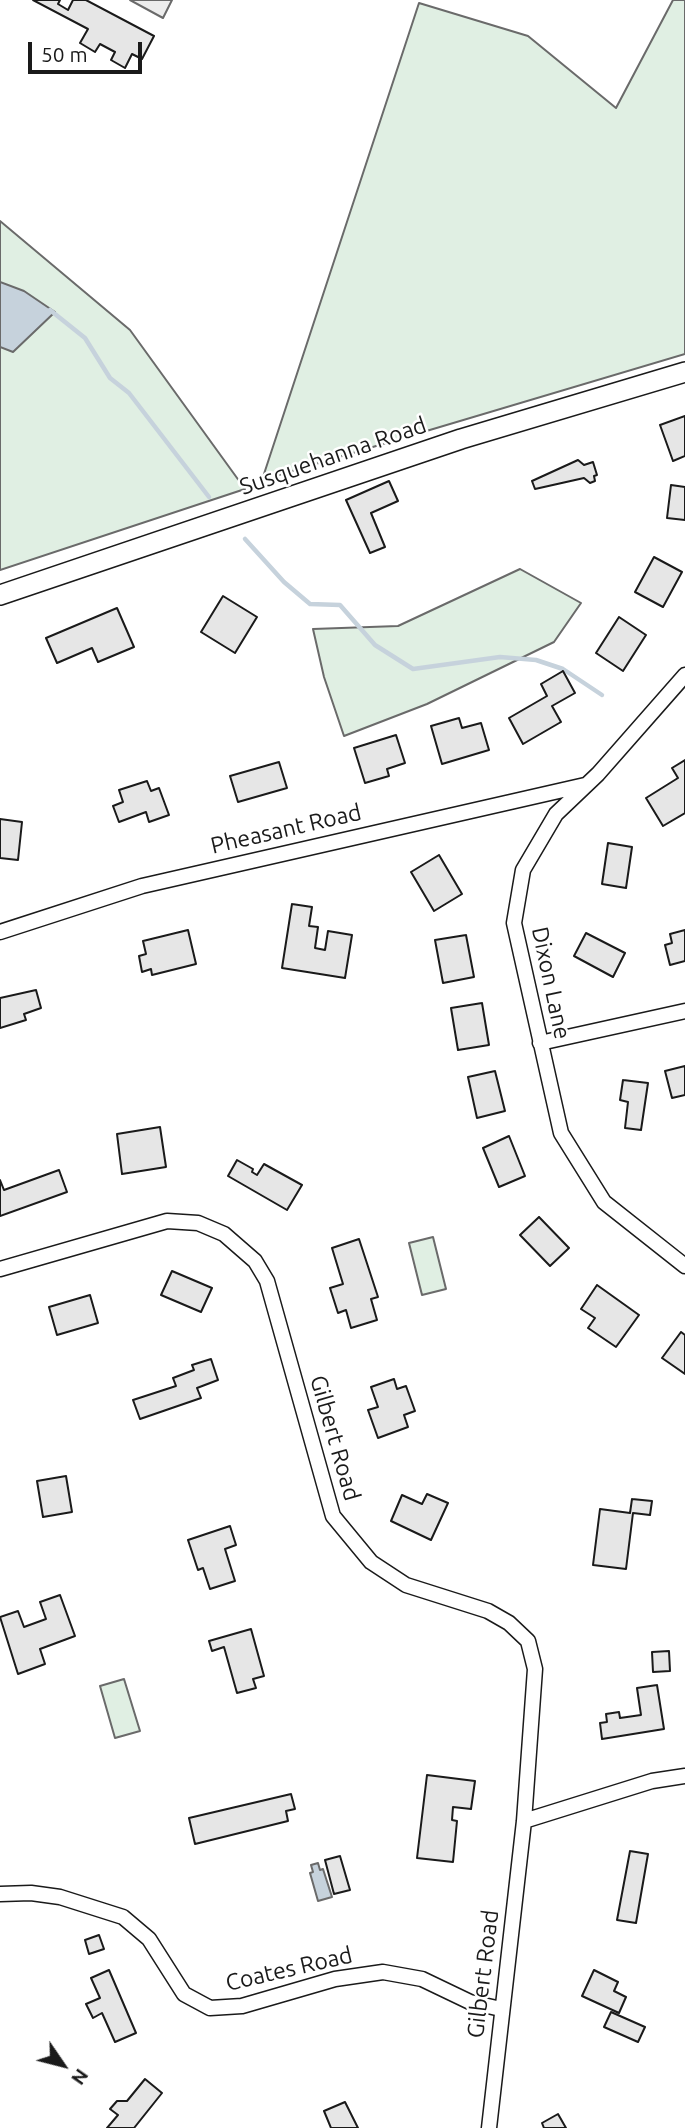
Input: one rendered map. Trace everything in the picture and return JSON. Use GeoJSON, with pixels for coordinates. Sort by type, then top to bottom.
{"type":"FeatureCollection","features":[{"type":"Feature","properties":{"kind":"main road","name":"Susquehanna Road"},"geometry":{"type":"LineString","coordinates":[[0,596],[461,439],[685,372]]}},
{"type":"Feature","properties":{"kind":"street","name":"Dixon Lane"},"geometry":{"type":"LineString","coordinates":[[683,1263],[604,1202],[561,1133],[514,923],[523,870],[534,846],[556,814],[587,785],[685,675]]}},
{"type":"Feature","properties":{"kind":"street","name":"Pheasant Road"},"geometry":{"type":"LineString","coordinates":[[0,932],[142,886],[587,785]]}},
{"type":"Feature","properties":{"kind":"street"},"geometry":{"type":"LineString","coordinates":[[540,1043],[685,1011]]}},
{"type":"Feature","properties":{"kind":"street","name":"Gilbert Road"},"geometry":{"type":"LineString","coordinates":[[0,1269],[167,1221],[198,1223],[225,1234],[255,1261],[267,1281],[333,1516],[371,1562],[406,1585],[488,1611],[509,1623],[528,1641],[535,1669],[524,1821],[489,2128]]}},
{"type":"Feature","properties":{"kind":"street"},"geometry":{"type":"LineString","coordinates":[[524,1821],[652,1781],[685,1776]]}},
{"type":"Feature","properties":{"kind":"street","name":"Coates Road"},"geometry":{"type":"LineString","coordinates":[[0,1894],[31,1893],[60,1897],[122,1917],[149,1939],[184,1994],[210,2008],[254,2003],[335,1979],[383,1972],[422,1979],[470,2002],[501,2009]]}},
{"type":"Feature","properties":{"kind":"green space"},"geometry":{"type":"Polygon","coordinates":[[[673,0],[685,0],[685,354],[262,480],[419,3],[528,36],[616,108],[673,0]]]}},
{"type":"Feature","properties":{"kind":"green space"},"geometry":{"type":"Polygon","coordinates":[[[0,221],[130,330],[245,489],[0,570],[0,221]]]}},
{"type":"Feature","properties":{"kind":"green space"},"geometry":{"type":"Polygon","coordinates":[[[520,569],[581,603],[554,642],[427,704],[344,736],[324,677],[313,629],[398,626],[520,569]]]}},
{"type":"Feature","properties":{"kind":"green space"},"geometry":{"type":"Polygon","coordinates":[[[433,1237],[446,1289],[422,1295],[409,1243],[433,1237]]]}},
{"type":"Feature","properties":{"kind":"green space"},"geometry":{"type":"Polygon","coordinates":[[[124,1679],[140,1731],[115,1738],[100,1686],[124,1679]]]}},
{"type":"Feature","properties":{"kind":"shaded area"},"geometry":{"type":"Polygon","coordinates":[[[130,0],[172,0],[163,18],[130,0]]]}},
{"type":"Feature","properties":{"kind":"shaded area"},"geometry":{"type":"Polygon","coordinates":[[[0,282],[24,291],[55,312],[13,352],[0,347],[0,282]]]}},
{"type":"Feature","properties":{"kind":"shaded area"},"geometry":{"type":"Polygon","coordinates":[[[318,1863],[320,1870],[323,1869],[332,1897],[318,1901],[310,1873],[313,1872],[311,1865],[318,1863]]]}},
{"type":"Feature","properties":{"kind":"building"},"geometry":{"type":"Polygon","coordinates":[[[33,0],[60,0],[58,4],[68,10],[73,0],[86,0],[154,36],[142,59],[132,54],[125,68],[111,60],[115,52],[100,44],[95,52],[80,43],[88,29],[33,0]]]}},
{"type":"Feature","properties":{"kind":"building"},"geometry":{"type":"Polygon","coordinates":[[[685,416],[685,456],[673,461],[660,425],[685,416]]]}},
{"type":"Feature","properties":{"kind":"building"},"geometry":{"type":"Polygon","coordinates":[[[578,460],[584,465],[593,462],[597,475],[594,476],[595,481],[590,483],[584,478],[535,489],[532,481],[578,460]]]}},
{"type":"Feature","properties":{"kind":"building"},"geometry":{"type":"Polygon","coordinates":[[[389,481],[398,501],[371,513],[385,547],[370,553],[346,500],[389,481]]]}},
{"type":"Feature","properties":{"kind":"building"},"geometry":{"type":"Polygon","coordinates":[[[671,485],[685,487],[685,520],[667,518],[671,485]]]}},
{"type":"Feature","properties":{"kind":"building"},"geometry":{"type":"Polygon","coordinates":[[[654,557],[682,572],[663,607],[635,592],[654,557]]]}},
{"type":"Feature","properties":{"kind":"building"},"geometry":{"type":"Polygon","coordinates":[[[223,596],[257,617],[235,653],[201,632],[223,596]]]}},
{"type":"Feature","properties":{"kind":"building"},"geometry":{"type":"Polygon","coordinates":[[[117,608],[134,647],[98,662],[92,648],[57,663],[46,638],[117,608]]]}},
{"type":"Feature","properties":{"kind":"building"},"geometry":{"type":"Polygon","coordinates":[[[619,617],[646,635],[623,671],[596,653],[619,617]]]}},
{"type":"Feature","properties":{"kind":"building"},"geometry":{"type":"Polygon","coordinates":[[[563,671],[575,693],[552,706],[561,722],[523,744],[509,718],[547,696],[541,684],[563,671]]]}},
{"type":"Feature","properties":{"kind":"building"},"geometry":{"type":"Polygon","coordinates":[[[459,718],[462,728],[481,723],[489,750],[442,764],[431,726],[459,718]]]}},
{"type":"Feature","properties":{"kind":"building"},"geometry":{"type":"Polygon","coordinates":[[[396,735],[405,763],[387,769],[389,776],[365,783],[354,748],[396,735]]]}},
{"type":"Feature","properties":{"kind":"building"},"geometry":{"type":"Polygon","coordinates":[[[685,760],[685,813],[663,826],[646,798],[678,778],[672,768],[685,760]]]}},
{"type":"Feature","properties":{"kind":"building"},"geometry":{"type":"Polygon","coordinates":[[[279,762],[287,788],[238,802],[230,776],[279,762]]]}},
{"type":"Feature","properties":{"kind":"building"},"geometry":{"type":"Polygon","coordinates":[[[147,781],[151,791],[159,788],[169,815],[149,822],[146,812],[119,822],[113,806],[123,802],[119,790],[147,781]]]}},
{"type":"Feature","properties":{"kind":"building"},"geometry":{"type":"Polygon","coordinates":[[[0,819],[22,822],[18,860],[0,858],[0,819]]]}},
{"type":"Feature","properties":{"kind":"building"},"geometry":{"type":"Polygon","coordinates":[[[608,843],[632,847],[626,888],[602,884],[608,843]]]}},
{"type":"Feature","properties":{"kind":"building"},"geometry":{"type":"Polygon","coordinates":[[[439,855],[462,894],[434,911],[411,872],[439,855]]]}},
{"type":"Feature","properties":{"kind":"building"},"geometry":{"type":"Polygon","coordinates":[[[292,904],[312,907],[309,926],[318,927],[315,948],[325,950],[328,931],[352,935],[345,978],[282,968],[292,904]]]}},
{"type":"Feature","properties":{"kind":"building"},"geometry":{"type":"Polygon","coordinates":[[[188,930],[196,964],[152,975],[151,969],[142,972],[139,956],[146,954],[143,941],[188,930]]]}},
{"type":"Feature","properties":{"kind":"building"},"geometry":{"type":"Polygon","coordinates":[[[685,930],[685,961],[670,965],[665,945],[672,943],[670,934],[685,930]]]}},
{"type":"Feature","properties":{"kind":"building"},"geometry":{"type":"Polygon","coordinates":[[[586,933],[625,953],[613,977],[574,956],[586,933]]]}},
{"type":"Feature","properties":{"kind":"building"},"geometry":{"type":"Polygon","coordinates":[[[466,935],[474,977],[443,983],[435,940],[466,935]]]}},
{"type":"Feature","properties":{"kind":"building"},"geometry":{"type":"Polygon","coordinates":[[[36,990],[41,1008],[24,1014],[26,1020],[0,1028],[0,998],[36,990]]]}},
{"type":"Feature","properties":{"kind":"building"},"geometry":{"type":"Polygon","coordinates":[[[482,1003],[489,1045],[458,1050],[451,1008],[482,1003]]]}},
{"type":"Feature","properties":{"kind":"building"},"geometry":{"type":"Polygon","coordinates":[[[685,1066],[685,1095],[672,1098],[665,1071],[685,1066]]]}},
{"type":"Feature","properties":{"kind":"building"},"geometry":{"type":"Polygon","coordinates":[[[495,1071],[505,1111],[477,1118],[468,1077],[495,1071]]]}},
{"type":"Feature","properties":{"kind":"building"},"geometry":{"type":"Polygon","coordinates":[[[623,1080],[648,1083],[641,1130],[625,1128],[628,1102],[620,1100],[623,1080]]]}},
{"type":"Feature","properties":{"kind":"building"},"geometry":{"type":"Polygon","coordinates":[[[160,1127],[166,1167],[122,1174],[117,1134],[160,1127]]]}},
{"type":"Feature","properties":{"kind":"building"},"geometry":{"type":"Polygon","coordinates":[[[509,1136],[525,1176],[499,1187],[483,1148],[509,1136]]]}},
{"type":"Feature","properties":{"kind":"building"},"geometry":{"type":"Polygon","coordinates":[[[237,1160],[253,1169],[252,1172],[257,1175],[264,1164],[302,1185],[287,1210],[228,1176],[237,1160]]]}},
{"type":"Feature","properties":{"kind":"building"},"geometry":{"type":"Polygon","coordinates":[[[59,1170],[67,1192],[0,1216],[0,1180],[4,1190],[59,1170]]]}},
{"type":"Feature","properties":{"kind":"building"},"geometry":{"type":"Polygon","coordinates":[[[539,1217],[569,1248],[550,1266],[520,1235],[539,1217]]]}},
{"type":"Feature","properties":{"kind":"building"},"geometry":{"type":"Polygon","coordinates":[[[359,1239],[378,1297],[371,1299],[377,1320],[351,1328],[346,1310],[338,1313],[330,1288],[343,1284],[332,1248],[359,1239]]]}},
{"type":"Feature","properties":{"kind":"building"},"geometry":{"type":"Polygon","coordinates":[[[172,1271],[212,1288],[201,1312],[161,1295],[172,1271]]]}},
{"type":"Feature","properties":{"kind":"building"},"geometry":{"type":"Polygon","coordinates":[[[597,1285],[639,1315],[616,1347],[588,1328],[595,1318],[581,1309],[597,1285]]]}},
{"type":"Feature","properties":{"kind":"building"},"geometry":{"type":"Polygon","coordinates":[[[90,1295],[98,1323],[57,1335],[49,1307],[90,1295]]]}},
{"type":"Feature","properties":{"kind":"building"},"geometry":{"type":"Polygon","coordinates":[[[681,1332],[685,1335],[685,1374],[662,1358],[681,1332]]]}},
{"type":"Feature","properties":{"kind":"building"},"geometry":{"type":"Polygon","coordinates":[[[211,1359],[218,1380],[197,1388],[201,1398],[140,1419],[133,1400],[176,1386],[173,1378],[194,1370],[192,1365],[211,1359]]]}},
{"type":"Feature","properties":{"kind":"building"},"geometry":{"type":"Polygon","coordinates":[[[394,1379],[397,1389],[406,1386],[415,1411],[404,1415],[408,1427],[378,1438],[368,1410],[378,1407],[371,1387],[394,1379]]]}},
{"type":"Feature","properties":{"kind":"building"},"geometry":{"type":"Polygon","coordinates":[[[66,1476],[72,1512],[43,1517],[37,1481],[66,1476]]]}},
{"type":"Feature","properties":{"kind":"building"},"geometry":{"type":"Polygon","coordinates":[[[427,1494],[448,1503],[431,1540],[391,1521],[402,1495],[422,1504],[427,1494]]]}},
{"type":"Feature","properties":{"kind":"building"},"geometry":{"type":"Polygon","coordinates":[[[632,1499],[652,1501],[650,1515],[633,1513],[626,1569],[593,1565],[600,1509],[630,1513],[632,1499]]]}},
{"type":"Feature","properties":{"kind":"building"},"geometry":{"type":"Polygon","coordinates":[[[230,1526],[236,1545],[225,1549],[235,1581],[210,1589],[203,1568],[198,1570],[188,1540],[230,1526]]]}},
{"type":"Feature","properties":{"kind":"building"},"geometry":{"type":"Polygon","coordinates":[[[60,1595],[75,1636],[40,1649],[45,1664],[18,1674],[0,1617],[18,1611],[24,1627],[46,1619],[40,1602],[60,1595]]]}},
{"type":"Feature","properties":{"kind":"building"},"geometry":{"type":"Polygon","coordinates":[[[251,1629],[264,1676],[253,1679],[256,1688],[237,1693],[224,1647],[212,1651],[209,1641],[251,1629]]]}},
{"type":"Feature","properties":{"kind":"building"},"geometry":{"type":"Polygon","coordinates":[[[669,1651],[670,1671],[653,1672],[652,1652],[669,1651]]]}},
{"type":"Feature","properties":{"kind":"building"},"geometry":{"type":"Polygon","coordinates":[[[657,1685],[664,1729],[602,1739],[600,1723],[607,1722],[606,1714],[619,1712],[620,1718],[641,1715],[637,1688],[657,1685]]]}},
{"type":"Feature","properties":{"kind":"building"},"geometry":{"type":"Polygon","coordinates":[[[427,1775],[475,1781],[471,1809],[453,1807],[452,1820],[457,1821],[453,1862],[417,1858],[427,1775]]]}},
{"type":"Feature","properties":{"kind":"building"},"geometry":{"type":"Polygon","coordinates":[[[291,1794],[295,1809],[286,1811],[288,1821],[195,1844],[189,1818],[291,1794]]]}},
{"type":"Feature","properties":{"kind":"building"},"geometry":{"type":"Polygon","coordinates":[[[630,1851],[648,1854],[636,1923],[617,1920],[630,1851]]]}},
{"type":"Feature","properties":{"kind":"building"},"geometry":{"type":"Polygon","coordinates":[[[340,1856],[350,1890],[334,1894],[325,1860],[340,1856]]]}},
{"type":"Feature","properties":{"kind":"building"},"geometry":{"type":"Polygon","coordinates":[[[99,1935],[104,1949],[89,1954],[85,1940],[99,1935]]]}},
{"type":"Feature","properties":{"kind":"building"},"geometry":{"type":"Polygon","coordinates":[[[109,1970],[136,2033],[115,2042],[102,2013],[93,2018],[86,2004],[100,1998],[91,1978],[109,1970]]]}},
{"type":"Feature","properties":{"kind":"building"},"geometry":{"type":"Polygon","coordinates":[[[594,1970],[618,1982],[614,1991],[626,1997],[619,2013],[582,1996],[594,1970]]]}},
{"type":"Feature","properties":{"kind":"building"},"geometry":{"type":"Polygon","coordinates":[[[611,2012],[645,2027],[638,2042],[604,2027],[611,2012]]]}},
{"type":"Feature","properties":{"kind":"building"},"geometry":{"type":"Polygon","coordinates":[[[145,2079],[162,2093],[134,2128],[107,2128],[118,2115],[110,2109],[117,2101],[127,2101],[145,2079]]]}},
{"type":"Feature","properties":{"kind":"building"},"geometry":{"type":"Polygon","coordinates":[[[345,2102],[358,2128],[331,2128],[324,2111],[345,2102]]]}},
{"type":"Feature","properties":{"kind":"building"},"geometry":{"type":"Polygon","coordinates":[[[558,2114],[566,2128],[544,2128],[542,2123],[558,2114]]]}},
{"type":"Feature","properties":{"kind":"waterway"},"geometry":{"type":"LineString","coordinates":[[50,310],[85,338],[110,378],[129,393],[209,497]]}},
{"type":"Feature","properties":{"kind":"waterway"},"geometry":{"type":"LineString","coordinates":[[245,539],[284,582],[310,604],[340,605],[375,645],[413,669],[500,657],[536,660],[563,669],[602,695]]}}]}
